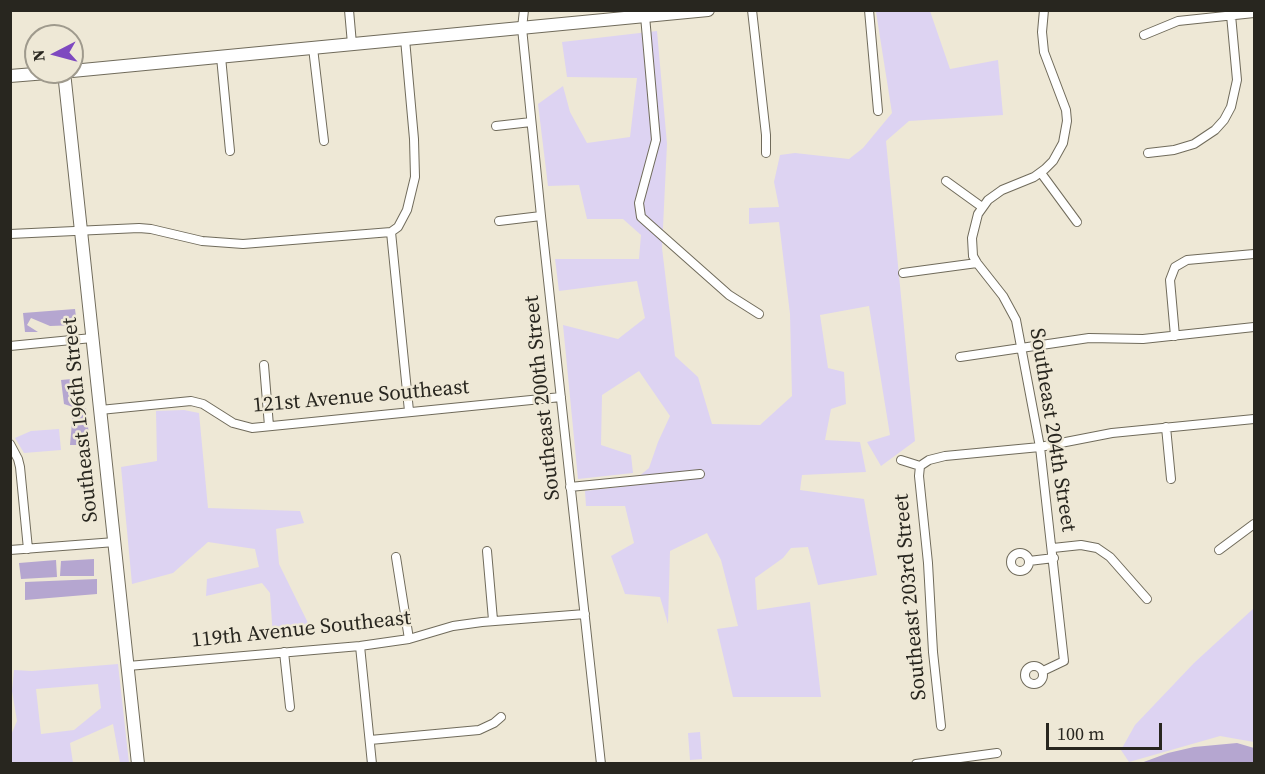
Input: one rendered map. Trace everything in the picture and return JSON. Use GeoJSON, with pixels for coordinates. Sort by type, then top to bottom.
{"type":"FeatureCollection","features":[{"type":"Feature","properties":{"kind":"street"},"geometry":{"type":"LineString","coordinates":[[349,10],[352,44]]}},
{"type":"Feature","properties":{"kind":"street","name":"Southeast 200th Street"},"geometry":{"type":"LineString","coordinates":[[524,10],[522,28],[531,122],[601,764]]}},
{"type":"Feature","properties":{"kind":"street"},"geometry":{"type":"LineString","coordinates":[[84,70],[708,10]]}},
{"type":"Feature","properties":{"kind":"street"},"geometry":{"type":"LineString","coordinates":[[752,10],[766,153]]}},
{"type":"Feature","properties":{"kind":"street"},"geometry":{"type":"LineString","coordinates":[[869,10],[878,111]]}},
{"type":"Feature","properties":{"kind":"street"},"geometry":{"type":"LineString","coordinates":[[946,181],[982,207],[993,195],[1041,173],[1059,152],[1067,122],[1063,99],[1044,52],[1042,33],[1044,10]]}},
{"type":"Feature","properties":{"kind":"street"},"geometry":{"type":"LineString","coordinates":[[1144,35],[1178,21],[1254,13]]}},
{"type":"Feature","properties":{"kind":"street"},"geometry":{"type":"LineString","coordinates":[[1148,153],[1174,150],[1194,144],[1215,130],[1224,120],[1233,101],[1237,80],[1231,15]]}},
{"type":"Feature","properties":{"kind":"street"},"geometry":{"type":"LineString","coordinates":[[645,16],[656,140],[639,203],[641,217],[729,295],[759,314]]}},
{"type":"Feature","properties":{"kind":"street"},"geometry":{"type":"LineString","coordinates":[[10,234],[151,229],[202,241],[243,244],[391,232],[398,227],[407,210],[415,177],[405,39]]}},
{"type":"Feature","properties":{"kind":"street"},"geometry":{"type":"LineString","coordinates":[[313,48],[324,141]]}},
{"type":"Feature","properties":{"kind":"street"},"geometry":{"type":"LineString","coordinates":[[220,57],[230,151]]}},
{"type":"Feature","properties":{"kind":"street","name":"Southeast 196th Street"},"geometry":{"type":"LineString","coordinates":[[65,84],[138,764]]}},
{"type":"Feature","properties":{"kind":"street"},"geometry":{"type":"LineString","coordinates":[[496,126],[531,122]]}},
{"type":"Feature","properties":{"kind":"street"},"geometry":{"type":"LineString","coordinates":[[1041,173],[1077,222]]}},
{"type":"Feature","properties":{"kind":"street","name":"Southeast 204th Street"},"geometry":{"type":"LineString","coordinates":[[982,207],[973,230],[972,247],[977,263],[1009,305],[1016,320],[1023,347],[1040,447],[1064,661],[1043,671]]}},
{"type":"Feature","properties":{"kind":"street"},"geometry":{"type":"LineString","coordinates":[[500,221],[541,216]]}},
{"type":"Feature","properties":{"kind":"street"},"geometry":{"type":"LineString","coordinates":[[391,232],[409,411]]}},
{"type":"Feature","properties":{"kind":"street"},"geometry":{"type":"LineString","coordinates":[[1175,336],[1170,276],[1175,267],[1182,262],[1254,254]]}},
{"type":"Feature","properties":{"kind":"street"},"geometry":{"type":"LineString","coordinates":[[903,273],[977,263]]}},
{"type":"Feature","properties":{"kind":"street"},"geometry":{"type":"LineString","coordinates":[[960,357],[1089,338],[1143,339],[1254,327]]}},
{"type":"Feature","properties":{"kind":"street"},"geometry":{"type":"LineString","coordinates":[[10,346],[92,338]]}},
{"type":"Feature","properties":{"kind":"street"},"geometry":{"type":"LineString","coordinates":[[264,365],[269,426]]}},
{"type":"Feature","properties":{"kind":"street","name":"121st Avenue Southeast"},"geometry":{"type":"LineString","coordinates":[[100,410],[191,401],[203,404],[233,423],[252,428],[561,397]]}},
{"type":"Feature","properties":{"kind":"street"},"geometry":{"type":"LineString","coordinates":[[901,460],[920,466],[929,460],[945,456],[1040,447],[1112,433],[1254,418]]}},
{"type":"Feature","properties":{"kind":"street"},"geometry":{"type":"LineString","coordinates":[[1166,427],[1171,479]]}},
{"type":"Feature","properties":{"kind":"street"},"geometry":{"type":"LineString","coordinates":[[10,444],[20,467],[28,549]]}},
{"type":"Feature","properties":{"kind":"street","name":"Southeast 203rd Street"},"geometry":{"type":"LineString","coordinates":[[920,466],[933,652],[941,726]]}},
{"type":"Feature","properties":{"kind":"street"},"geometry":{"type":"LineString","coordinates":[[570,487],[700,474]]}},
{"type":"Feature","properties":{"kind":"street"},"geometry":{"type":"LineString","coordinates":[[1219,550],[1254,524]]}},
{"type":"Feature","properties":{"kind":"street"},"geometry":{"type":"LineString","coordinates":[[10,550],[114,542]]}},
{"type":"Feature","properties":{"kind":"street"},"geometry":{"type":"LineString","coordinates":[[1053,553],[1081,545],[1097,548],[1110,557],[1147,599]]}},
{"type":"Feature","properties":{"kind":"street"},"geometry":{"type":"LineString","coordinates":[[487,551],[493,620]]}},
{"type":"Feature","properties":{"kind":"street","name":"Southeast 204th Street"},"geometry":{"type":"LineString","coordinates":[[1029,561],[1053,553]]}},
{"type":"Feature","properties":{"kind":"street"},"geometry":{"type":"LineString","coordinates":[[396,557],[410,639]]}},
{"type":"Feature","properties":{"kind":"street","name":"119th Avenue Southeast"},"geometry":{"type":"LineString","coordinates":[[128,666],[360,646],[410,639],[453,626],[493,620],[585,614]]}},
{"type":"Feature","properties":{"kind":"street"},"geometry":{"type":"LineString","coordinates":[[360,646],[372,764]]}},
{"type":"Feature","properties":{"kind":"street"},"geometry":{"type":"LineString","coordinates":[[284,652],[290,707]]}},
{"type":"Feature","properties":{"kind":"street"},"geometry":{"type":"LineString","coordinates":[[370,740],[479,730],[501,717]]}},
{"type":"Feature","properties":{"kind":"street"},"geometry":{"type":"LineString","coordinates":[[916,764],[997,753]]}},
{"type":"Feature","properties":{"kind":"shaded area"},"geometry":{"type":"Polygon","coordinates":[[[930,11],[950,69],[998,60],[1003,115],[909,121],[886,141],[915,441],[881,466],[867,442],[890,435],[869,306],[820,315],[828,368],[844,372],[846,404],[831,409],[825,440],[860,442],[866,472],[802,475],[800,490],[864,499],[877,575],[818,585],[808,547],[791,548],[783,558],[755,578],[757,610],[810,602],[821,697],[733,697],[717,629],[738,626],[721,560],[707,533],[670,551],[668,624],[660,597],[625,594],[611,556],[634,543],[625,506],[586,506],[585,491],[627,486],[649,468],[670,416],[639,371],[602,395],[601,445],[631,455],[633,473],[578,479],[563,325],[618,339],[645,318],[637,281],[559,291],[555,259],[639,259],[641,235],[623,219],[587,219],[579,185],[548,186],[538,104],[563,86],[570,112],[587,143],[630,137],[637,78],[567,77],[562,42],[657,31],[667,144],[662,248],[675,356],[698,377],[712,424],[760,425],[792,396],[790,314],[779,222],[749,224],[749,208],[779,207],[774,182],[780,155],[795,153],[849,159],[863,148],[892,113],[876,12],[930,11]]]}},
{"type":"Feature","properties":{"kind":"shaded area"},"geometry":{"type":"Polygon","coordinates":[[[75,309],[77,325],[50,326],[31,318],[27,325],[38,332],[25,332],[23,313],[75,309]]]}},
{"type":"Feature","properties":{"kind":"shaded area"},"geometry":{"type":"Polygon","coordinates":[[[82,378],[85,404],[73,407],[64,404],[61,380],[82,378]]]}},
{"type":"Feature","properties":{"kind":"shaded area"},"geometry":{"type":"Polygon","coordinates":[[[86,408],[90,445],[70,445],[73,411],[86,408]]]}},
{"type":"Feature","properties":{"kind":"shaded area"},"geometry":{"type":"Polygon","coordinates":[[[184,410],[199,413],[208,508],[300,511],[304,523],[276,529],[279,564],[308,623],[273,638],[270,593],[262,583],[206,596],[207,579],[259,567],[255,549],[208,542],[173,573],[132,584],[121,467],[157,461],[156,411],[184,410]]]}},
{"type":"Feature","properties":{"kind":"shaded area"},"geometry":{"type":"Polygon","coordinates":[[[59,429],[61,450],[24,453],[15,438],[31,431],[59,429]]]}},
{"type":"Feature","properties":{"kind":"shaded area"},"geometry":{"type":"Polygon","coordinates":[[[94,559],[94,576],[60,576],[61,561],[94,559]]]}},
{"type":"Feature","properties":{"kind":"shaded area"},"geometry":{"type":"Polygon","coordinates":[[[56,560],[57,577],[21,579],[19,563],[56,560]]]}},
{"type":"Feature","properties":{"kind":"shaded area"},"geometry":{"type":"Polygon","coordinates":[[[97,579],[97,594],[25,600],[25,582],[97,579]]]}},
{"type":"Feature","properties":{"kind":"shaded area"},"geometry":{"type":"Polygon","coordinates":[[[1254,608],[1254,742],[1220,736],[1129,762],[1121,750],[1135,725],[1194,663],[1254,608]]]}},
{"type":"Feature","properties":{"kind":"shaded area"},"geometry":{"type":"Polygon","coordinates":[[[118,664],[129,763],[120,763],[113,724],[70,743],[73,763],[11,763],[11,735],[17,721],[12,691],[14,670],[32,671],[118,664]],[[98,684],[36,689],[41,734],[74,730],[101,708],[98,684]]]}},
{"type":"Feature","properties":{"kind":"shaded area"},"geometry":{"type":"Polygon","coordinates":[[[700,732],[702,759],[690,760],[688,733],[700,732]]]}},
{"type":"Feature","properties":{"kind":"shaded area"},"geometry":{"type":"Polygon","coordinates":[[[1237,743],[1254,748],[1254,763],[1141,763],[1194,747],[1237,743]]]}}]}
